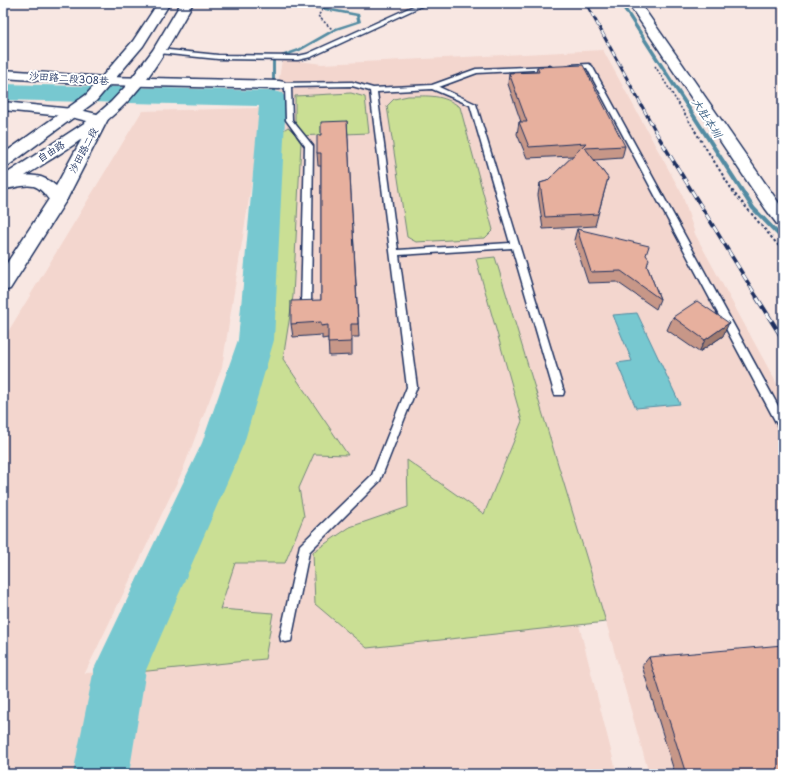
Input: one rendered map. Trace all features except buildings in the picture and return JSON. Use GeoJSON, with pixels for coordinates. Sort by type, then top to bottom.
{"type":"FeatureCollection","features":[{"type":"Feature","properties":{"kind":"main road"},"geometry":{"type":"LineString","coordinates":[[72,114],[98,89],[138,43],[164,3]]}},
{"type":"Feature","properties":{"kind":"main road","name":"沙田路二段"},"geometry":{"type":"LineString","coordinates":[[3,284],[58,199],[100,119],[116,105],[133,86],[159,51],[187,3]]}},
{"type":"Feature","properties":{"kind":"main road"},"geometry":{"type":"LineString","coordinates":[[72,114],[100,119]]}},
{"type":"Feature","properties":{"kind":"main road","name":"自由路"},"geometry":{"type":"LineString","coordinates":[[3,162],[72,114]]}},
{"type":"Feature","properties":{"kind":"main road","name":"自由路"},"geometry":{"type":"LineString","coordinates":[[3,183],[100,119]]}},
{"type":"Feature","properties":{"kind":"main road"},"geometry":{"type":"LineString","coordinates":[[3,183],[32,180],[44,184],[58,199]]}},
{"type":"Feature","properties":{"kind":"street"},"geometry":{"type":"LineString","coordinates":[[634,3],[771,205],[783,220]]}},
{"type":"Feature","properties":{"kind":"street","name":"沙田路二段308巷"},"geometry":{"type":"LineString","coordinates":[[3,74],[98,89],[133,86],[283,85]]}},
{"type":"Feature","properties":{"kind":"street"},"geometry":{"type":"LineString","coordinates":[[3,106],[72,114]]}},
{"type":"Feature","properties":{"kind":"lane"},"geometry":{"type":"LineString","coordinates":[[62,3],[164,3]]}},
{"type":"Feature","properties":{"kind":"lane"},"geometry":{"type":"LineString","coordinates":[[159,51],[218,57],[298,58],[309,56],[425,3]]}},
{"type":"Feature","properties":{"kind":"lane"},"geometry":{"type":"LineString","coordinates":[[306,306],[309,146],[289,120],[283,85],[352,84],[373,90],[433,87],[476,71],[588,66],[783,425]]}},
{"type":"Feature","properties":{"kind":"lane"},"geometry":{"type":"LineString","coordinates":[[433,87],[473,104],[559,392]]}},
{"type":"Feature","properties":{"kind":"lane"},"geometry":{"type":"LineString","coordinates":[[286,636],[304,549],[376,478],[412,386],[373,90]]}},
{"type":"Feature","properties":{"kind":"lane"},"geometry":{"type":"LineString","coordinates":[[394,253],[515,245]]}},
{"type":"Feature","properties":{"kind":"path"},"geometry":{"type":"LineString","coordinates":[[327,3],[318,16],[328,26],[346,39]]}},
{"type":"Feature","properties":{"kind":"path"},"geometry":{"type":"LineString","coordinates":[[652,62],[734,193],[783,251]]}},
{"type":"Feature","properties":{"kind":"shaded area"},"geometry":{"type":"Polygon","coordinates":[[[603,50],[682,194],[695,234],[783,395],[783,774],[649,774],[606,622],[579,625],[617,774],[3,774],[3,340],[142,111],[260,108],[261,124],[222,367],[182,472],[85,673],[147,671],[271,347],[279,79],[282,60],[322,64],[603,50]]]}},
{"type":"Feature","properties":{"kind":"green space"},"geometry":{"type":"Polygon","coordinates":[[[351,93],[365,97],[369,133],[296,136],[301,143],[293,296],[283,359],[348,455],[314,454],[299,488],[304,516],[285,563],[235,563],[220,609],[273,613],[265,659],[148,671],[123,672],[215,477],[250,374],[266,142],[288,127],[295,134],[295,96],[351,93]]]}},
{"type":"Feature","properties":{"kind":"green space"},"geometry":{"type":"Polygon","coordinates":[[[408,96],[429,96],[441,98],[460,107],[493,230],[485,238],[416,242],[407,237],[387,106],[394,99],[408,96]]]}},
{"type":"Feature","properties":{"kind":"green space"},"geometry":{"type":"Polygon","coordinates":[[[495,257],[606,622],[367,648],[315,604],[313,552],[350,527],[408,507],[407,460],[484,514],[522,421],[476,259],[495,257]]]}},
{"type":"Feature","properties":{"kind":"water"},"geometry":{"type":"Polygon","coordinates":[[[637,313],[680,404],[636,408],[617,363],[632,361],[613,315],[637,313]]]}},
{"type":"Feature","properties":{"kind":"waterway"},"geometry":{"type":"LineString","coordinates":[[273,99],[273,59],[299,50],[336,29],[359,22],[358,15],[309,6],[313,3]]}},
{"type":"Feature","properties":{"kind":"waterway","name":"大肚本圳"},"geometry":{"type":"LineString","coordinates":[[621,3],[753,208],[783,239]]}},
{"type":"Feature","properties":{"kind":"waterway"},"geometry":{"type":"LineString","coordinates":[[3,92],[273,99],[256,340],[223,443],[120,669],[101,774]]}},
{"type":"Feature","properties":{"kind":"railway"},"geometry":{"type":"LineString","coordinates":[[586,3],[656,132]]}},
{"type":"Feature","properties":{"kind":"railway"},"geometry":{"type":"LineString","coordinates":[[655,131],[758,299]]}},
{"type":"Feature","properties":{"kind":"railway"},"geometry":{"type":"LineString","coordinates":[[757,298],[783,339]]}}]}
